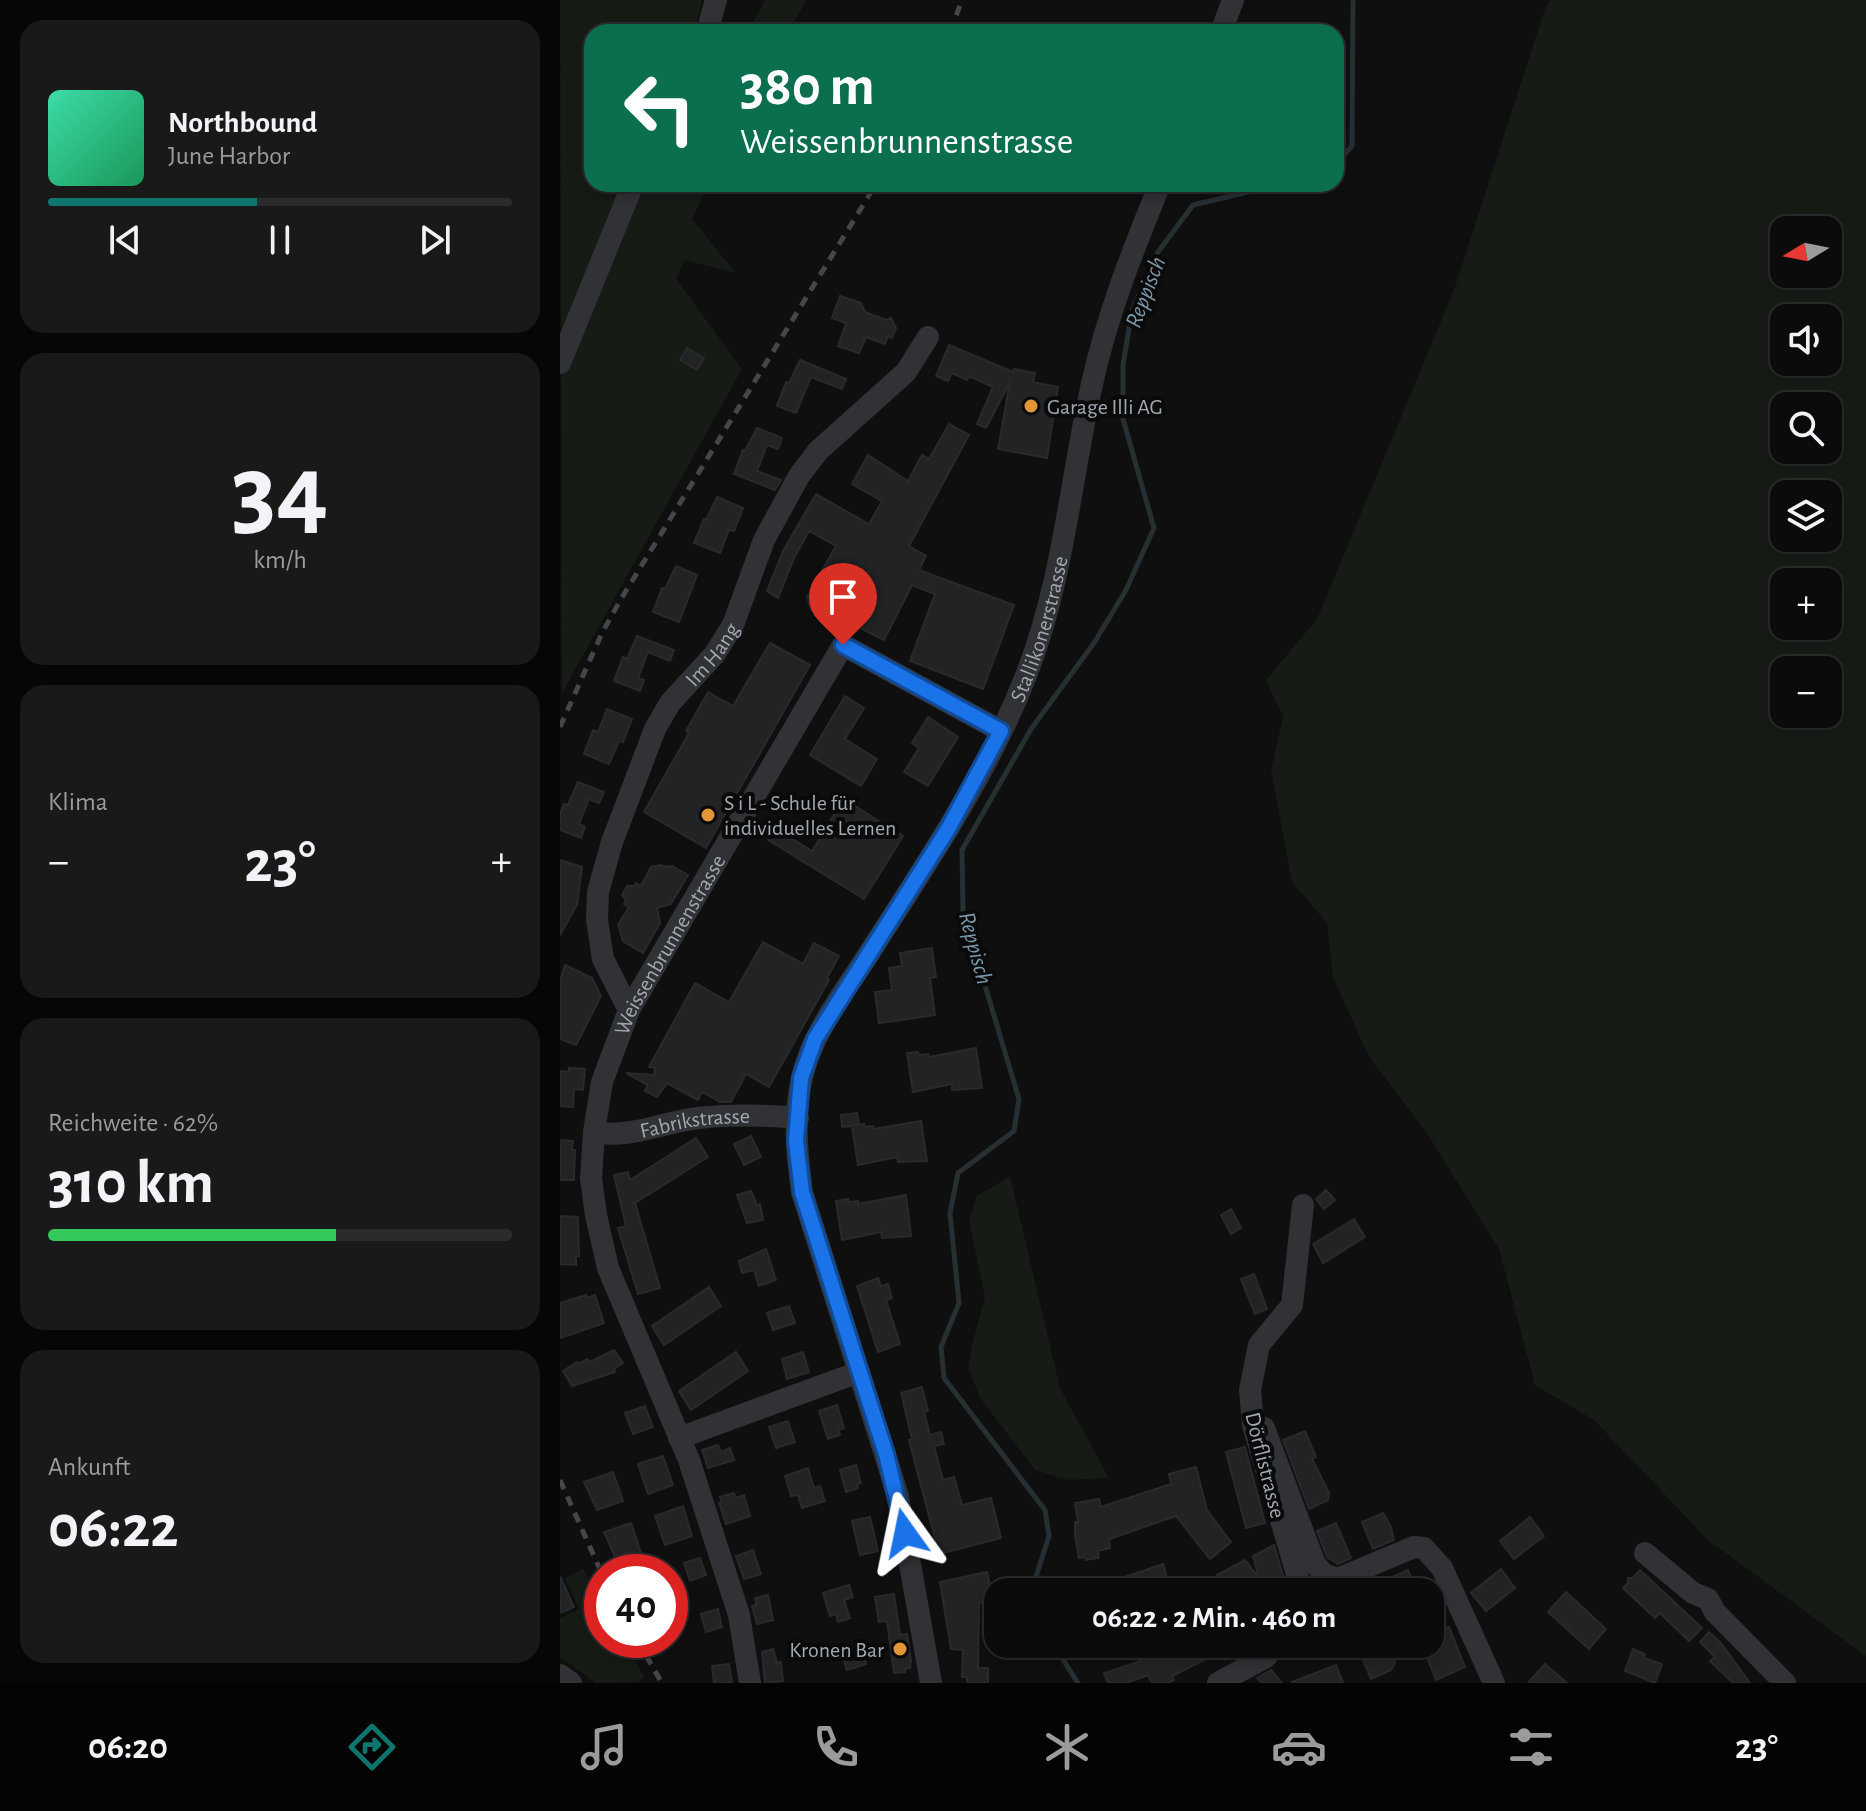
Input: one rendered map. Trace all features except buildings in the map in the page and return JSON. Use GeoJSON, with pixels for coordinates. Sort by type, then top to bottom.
{"type":"FeatureCollection","features":[{"type":"Feature","properties":{"kind":"street"},"geometry":{"type":"LineString","coordinates":[[709,24],[716,0]]}},
{"type":"Feature","properties":{"kind":"street"},"geometry":{"type":"LineString","coordinates":[[1224,24],[1233,0]]}},
{"type":"Feature","properties":{"kind":"street"},"geometry":{"type":"LineString","coordinates":[[560,363],[630,192]]}},
{"type":"Feature","properties":{"kind":"street","name":"Stallikonerstrasse"},"geometry":{"type":"LineString","coordinates":[[931,1683],[898,1496],[808,1214],[796,1141],[801,1078],[815,1039],[948,829],[1001,731],[1038,642],[1057,571],[1091,388],[1105,331],[1157,192]]}},
{"type":"Feature","properties":{"kind":"street","name":"Im Hang"},"geometry":{"type":"LineString","coordinates":[[629,1010],[603,959],[597,920],[598,892],[612,842],[655,729],[670,703],[714,655],[733,625],[764,540],[799,476],[818,451],[906,372],[928,337]]}},
{"type":"Feature","properties":{"kind":"street","name":"Weissenbrunnenstrasse"},"geometry":{"type":"LineString","coordinates":[[750,1683],[731,1587],[689,1460],[608,1268],[591,1178],[602,1082],[629,1010],[843,645],[1001,731]]}},
{"type":"Feature","properties":{"kind":"street","name":"Fabrikstrasse"},"geometry":{"type":"LineString","coordinates":[[594,1132],[613,1135],[696,1118],[750,1114],[798,1118]]}},
{"type":"Feature","properties":{"kind":"street","name":"Dörflistrasse"},"geometry":{"type":"LineString","coordinates":[[1296,1578],[1253,1425],[1250,1390],[1259,1345],[1292,1305],[1297,1285],[1303,1205]]}},
{"type":"Feature","properties":{"kind":"street"},"geometry":{"type":"LineString","coordinates":[[679,1438],[859,1372]]}},
{"type":"Feature","properties":{"kind":"street"},"geometry":{"type":"LineString","coordinates":[[1264,1428],[1315,1564],[1324,1574],[1338,1579],[1414,1547],[1424,1548],[1442,1568],[1485,1659],[1490,1682]]}},
{"type":"Feature","properties":{"kind":"street"},"geometry":{"type":"LineString","coordinates":[[1645,1553],[1693,1593],[1708,1599],[1715,1612],[1785,1683]]}},
{"type":"Feature","properties":{"kind":"street"},"geometry":{"type":"LineString","coordinates":[[1218,1683],[1264,1658]]}},
{"type":"Feature","properties":{"kind":"street"},"geometry":{"type":"LineString","coordinates":[[560,1675],[571,1683]]}},
{"type":"Feature","properties":{"kind":"shaded area"},"geometry":{"type":"Polygon","coordinates":[[[560,0],[702,0],[697,24],[584,24],[584,192],[704,192],[692,219],[736,273],[685,260],[676,279],[742,369],[562,693],[560,0]]]}},
{"type":"Feature","properties":{"kind":"shaded area"},"geometry":{"type":"Polygon","coordinates":[[[765,0],[807,0],[793,24],[752,24],[765,0]]]}},
{"type":"Feature","properties":{"kind":"shaded area"},"geometry":{"type":"Polygon","coordinates":[[[1551,0],[1866,0],[1866,1656],[1708,1540],[1594,1420],[1535,1385],[1499,1249],[1425,1130],[1369,1057],[1333,977],[1327,923],[1292,882],[1271,771],[1283,717],[1266,680],[1317,619],[1454,290],[1546,6],[1551,0]]]}},
{"type":"Feature","properties":{"kind":"shaded area"},"geometry":{"type":"Polygon","coordinates":[[[1010,1176],[1060,1388],[1109,1478],[1068,1480],[1035,1470],[980,1398],[968,1367],[985,1297],[969,1220],[977,1196],[1010,1176]]]}},
{"type":"Feature","properties":{"kind":"shaded area"},"geometry":{"type":"Polygon","coordinates":[[[584,1571],[584,1658],[634,1658],[644,1676],[639,1682],[596,1683],[560,1657],[560,1618],[579,1609],[565,1578],[584,1571]]]}},
{"type":"Feature","properties":{"kind":"waterway","name":"Reppisch"},"geometry":{"type":"LineString","coordinates":[[1344,154],[1352,146],[1353,0]]}},
{"type":"Feature","properties":{"kind":"waterway","name":"Reppisch"},"geometry":{"type":"LineString","coordinates":[[1036,1578],[1049,1536],[1045,1510],[944,1378],[941,1347],[959,1303],[950,1213],[958,1173],[1014,1131],[1019,1099],[963,912],[962,850],[1031,729],[1094,643],[1126,590],[1154,528],[1123,419],[1123,365],[1132,310],[1158,252],[1193,205],[1248,192]]}},
{"type":"Feature","properties":{"kind":"waterway","name":"Reppisch"},"geometry":{"type":"LineString","coordinates":[[1062,1658],[1078,1683]]}},
{"type":"Feature","properties":{"kind":"railway"},"geometry":{"type":"LineString","coordinates":[[953,24],[962,0]]}},
{"type":"Feature","properties":{"kind":"railway"},"geometry":{"type":"LineString","coordinates":[[560,727],[602,633],[621,599],[871,192]]}},
{"type":"Feature","properties":{"kind":"railway"},"geometry":{"type":"LineString","coordinates":[[560,1480],[593,1554]]}},
{"type":"Feature","properties":{"kind":"railway"},"geometry":{"type":"LineString","coordinates":[[647,1658],[662,1683]]}},
{"type":"Feature","properties":{"kind":"place","name":"Garage Illi AG"},"geometry":{"type":"Point","coordinates":[1031,406]}},
{"type":"Feature","properties":{"kind":"place","name":"S i L - Schule für individuelles Lernen"},"geometry":{"type":"Point","coordinates":[708,815]}},
{"type":"Feature","properties":{"kind":"place","name":"Kronen Bar"},"geometry":{"type":"Point","coordinates":[900,1649]}},
{"type":"Feature","properties":{"kind":"route"},"geometry":{"type":"LineString","coordinates":[[843,645],[1001,731],[948,829],[815,1039],[801,1078],[796,1141],[802,1192],[886,1454],[905,1533]]}}]}
